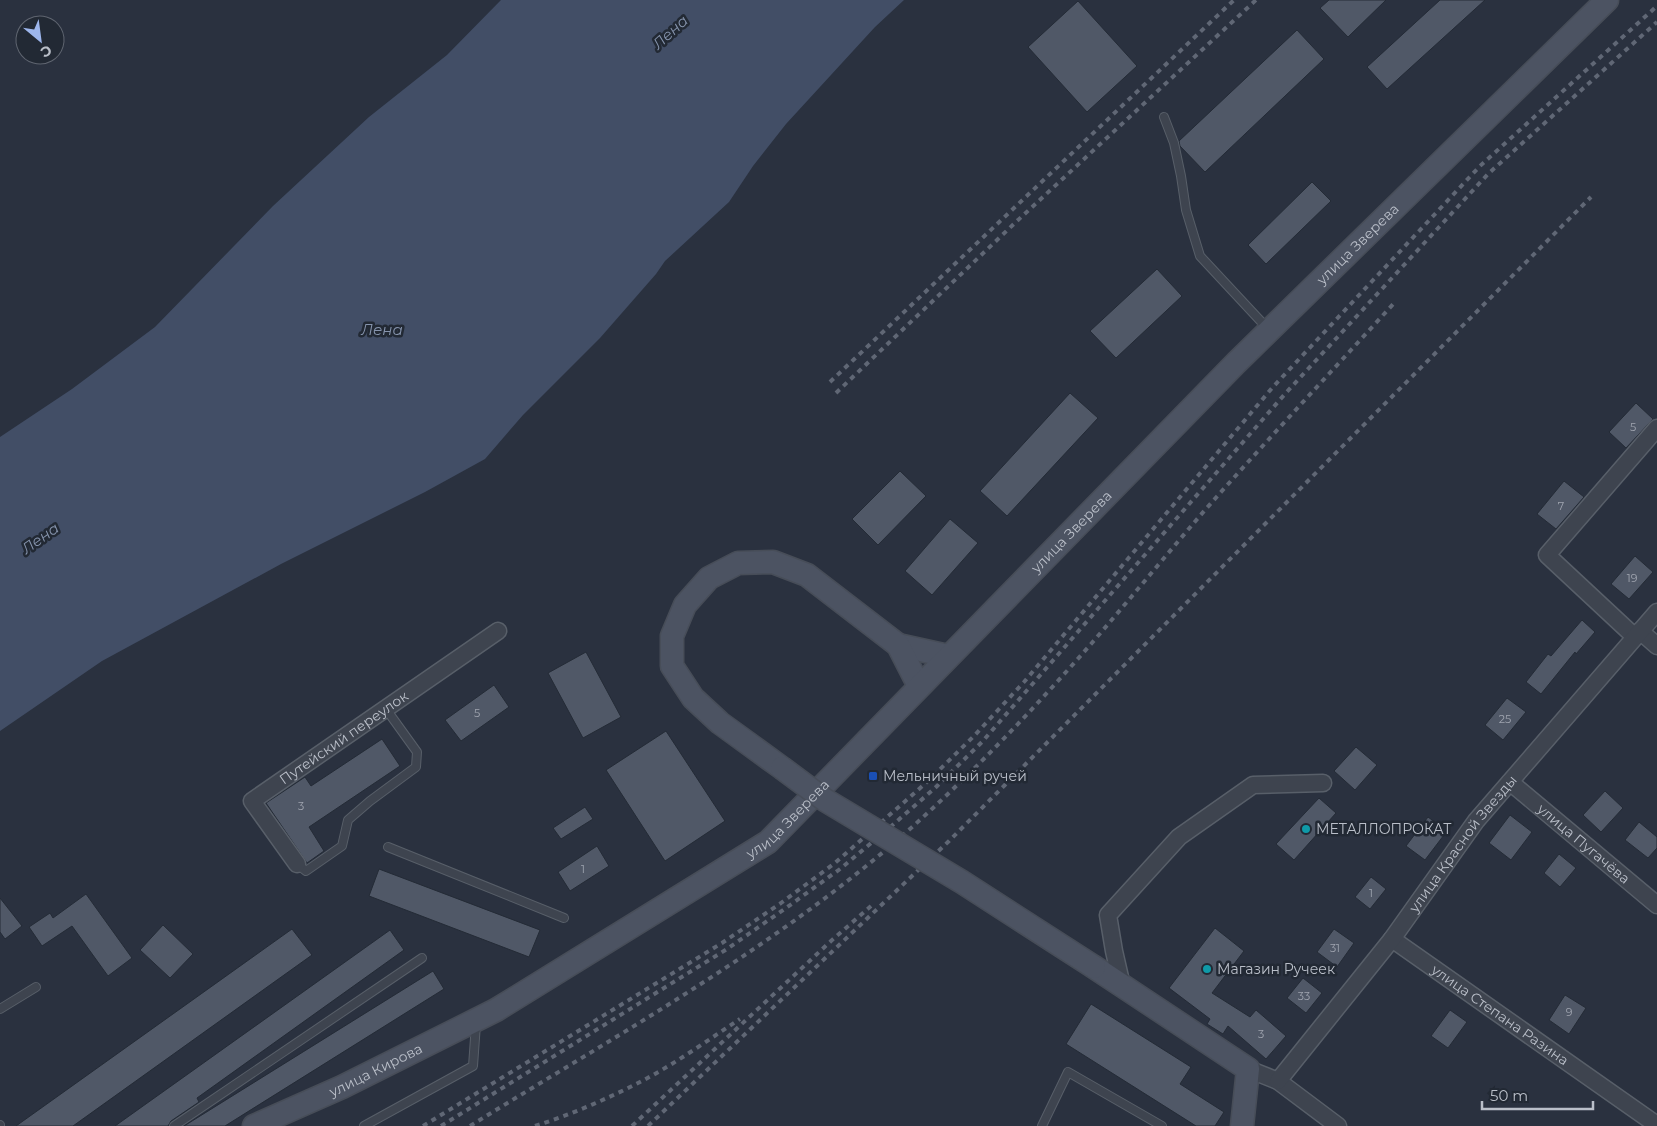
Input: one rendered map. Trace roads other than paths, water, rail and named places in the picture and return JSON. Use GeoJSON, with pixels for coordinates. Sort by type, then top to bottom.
{"type":"FeatureCollection","features":[{"type":"Feature","properties":{"kind":"main road","name":"улица Зверева"},"geometry":{"type":"LineString","coordinates":[[486,1015],[768,842],[1269,330],[1607,0]]}},
{"type":"Feature","properties":{"kind":"main road"},"geometry":{"type":"LineString","coordinates":[[919,686],[898,645],[808,575],[773,562],[738,563],[709,578],[685,605],[672,636],[672,666],[693,698],[720,723],[826,800],[962,882],[1248,1070],[1242,1126]]}},
{"type":"Feature","properties":{"kind":"main road"},"geometry":{"type":"LineString","coordinates":[[898,645],[948,656]]}},
{"type":"Feature","properties":{"kind":"main road","name":"улица Кирова"},"geometry":{"type":"LineString","coordinates":[[254,1126],[342,1087],[486,1015]]}},
{"type":"Feature","properties":{"kind":"street"},"geometry":{"type":"LineString","coordinates":[[1657,428],[1547,555],[1638,634],[1657,646]]}},
{"type":"Feature","properties":{"kind":"street","name":"улица Красной Звезды"},"geometry":{"type":"LineString","coordinates":[[1278,1081],[1392,939],[1476,822],[1657,612]]}},
{"type":"Feature","properties":{"kind":"street","name":"Путейский переулок"},"geometry":{"type":"LineString","coordinates":[[297,864],[252,801],[498,631]]}},
{"type":"Feature","properties":{"kind":"street","name":"улица Пугачёва"},"geometry":{"type":"LineString","coordinates":[[1510,782],[1657,905]]}},
{"type":"Feature","properties":{"kind":"street"},"geometry":{"type":"LineString","coordinates":[[1122,986],[1108,914],[1179,837],[1253,785],[1323,783]]}},
{"type":"Feature","properties":{"kind":"street","name":"улица Степана Разина"},"geometry":{"type":"LineString","coordinates":[[1392,939],[1657,1126]]}},
{"type":"Feature","properties":{"kind":"street"},"geometry":{"type":"LineString","coordinates":[[1248,1070],[1278,1081],[1338,1126]]}},
{"type":"Feature","properties":{"kind":"lane"},"geometry":{"type":"LineString","coordinates":[[1164,118],[1174,143],[1186,210],[1200,256],[1269,330]]}},
{"type":"Feature","properties":{"kind":"lane"},"geometry":{"type":"LineString","coordinates":[[297,864],[306,871],[342,846],[348,820],[416,767],[418,752],[386,709]]}},
{"type":"Feature","properties":{"kind":"lane"},"geometry":{"type":"LineString","coordinates":[[388,847],[564,918]]}},
{"type":"Feature","properties":{"kind":"lane"},"geometry":{"type":"LineString","coordinates":[[174,1126],[422,958]]}},
{"type":"Feature","properties":{"kind":"lane"},"geometry":{"type":"LineString","coordinates":[[0,1009],[36,987]]}},
{"type":"Feature","properties":{"kind":"lane"},"geometry":{"type":"LineString","coordinates":[[364,1126],[473,1066],[486,1015]]}},
{"type":"Feature","properties":{"kind":"lane"},"geometry":{"type":"LineString","coordinates":[[1042,1126],[1068,1072],[1162,1126]]}},
{"type":"Feature","properties":{"kind":"water","name":"Лена"},"geometry":{"type":"Polygon","coordinates":[[[501,0],[904,0],[875,27],[786,124],[753,166],[729,202],[665,261],[656,274],[600,338],[523,415],[485,459],[425,492],[281,564],[102,661],[0,731],[0,437],[72,389],[155,327],[273,206],[369,117],[447,55],[501,0]]]}},
{"type":"Feature","properties":{"kind":"railway"},"geometry":{"type":"LineString","coordinates":[[830,382],[1234,0]]}},
{"type":"Feature","properties":{"kind":"railway"},"geometry":{"type":"LineString","coordinates":[[836,393],[1017,221],[1256,0]]}},
{"type":"Feature","properties":{"kind":"railway"},"geometry":{"type":"LineString","coordinates":[[423,1126],[722,943],[781,903],[835,863],[927,782],[974,736],[1024,682],[1272,388],[1480,166],[1657,6]]}},
{"type":"Feature","properties":{"kind":"railway"},"geometry":{"type":"LineString","coordinates":[[441,1126],[727,949],[840,869],[935,788],[982,742],[1284,395],[1488,174],[1657,22]]}},
{"type":"Feature","properties":{"kind":"railway"},"geometry":{"type":"LineString","coordinates":[[648,1126],[949,841],[1591,197]]}},
{"type":"Feature","properties":{"kind":"railway"},"geometry":{"type":"LineString","coordinates":[[470,1126],[692,990],[747,954],[800,917],[852,877],[927,814],[1000,743],[1046,694],[1205,510],[1396,301]]}},
{"type":"Feature","properties":{"kind":"railway"},"geometry":{"type":"LineString","coordinates":[[632,1126],[871,906]]}},
{"type":"Feature","properties":{"kind":"railway"},"geometry":{"type":"LineString","coordinates":[[535,1126],[562,1117],[640,1082],[679,1060],[740,1019]]}},
{"type":"Feature","properties":{"kind":"place","name":"Мельничный ручей"},"geometry":{"type":"Point","coordinates":[873,776]}},
{"type":"Feature","properties":{"kind":"place","name":"МЕТАЛЛОПРОКАТ"},"geometry":{"type":"Point","coordinates":[1306,829]}},
{"type":"Feature","properties":{"kind":"place","name":"Магазин Ручеек"},"geometry":{"type":"Point","coordinates":[1207,969]}}]}
